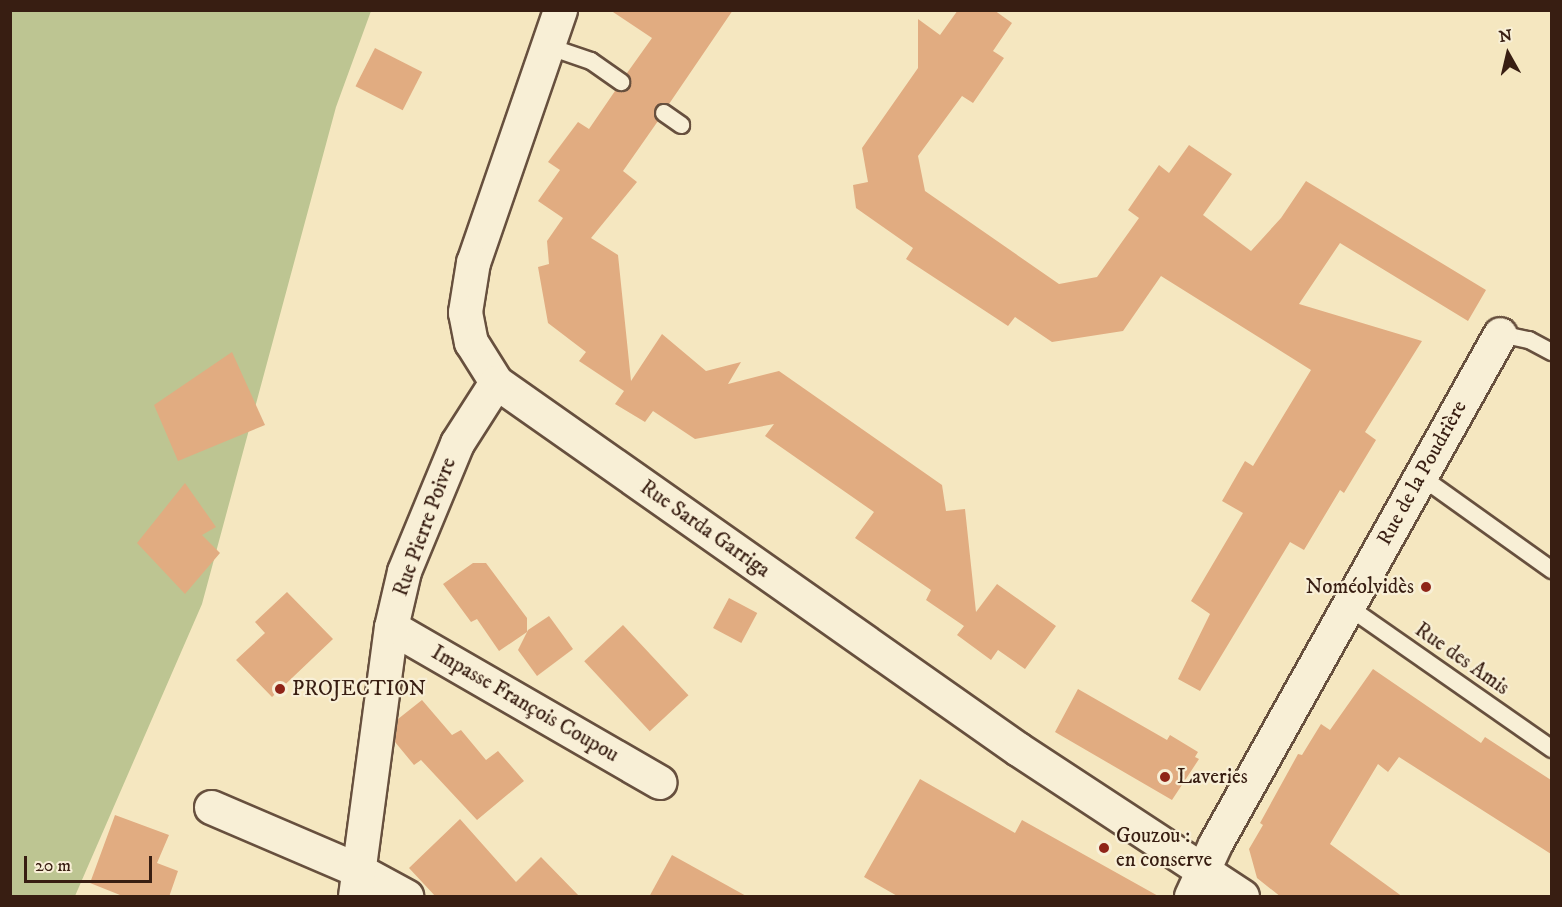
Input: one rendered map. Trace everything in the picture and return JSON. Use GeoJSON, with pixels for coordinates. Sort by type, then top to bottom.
{"type":"FeatureCollection","features":[{"type":"Feature","properties":{"kind":"street","name":"Rue Sarda Garriga"},"geometry":{"type":"LineString","coordinates":[[560,10],[473,262],[465,312],[471,342],[496,382],[1018,749],[1196,885],[1242,897]]}},
{"type":"Feature","properties":{"kind":"street","name":"Rue de la Poudrière"},"geometry":{"type":"LineString","coordinates":[[1196,885],[1347,606],[1500,334]]}},
{"type":"Feature","properties":{"kind":"street","name":"Rue Pierre Poivre"},"geometry":{"type":"LineString","coordinates":[[357,883],[391,627],[404,572],[457,443],[496,382]]}},
{"type":"Feature","properties":{"kind":"street","name":"Impasse François Coupou"},"geometry":{"type":"LineString","coordinates":[[391,627],[660,782]]}},
{"type":"Feature","properties":{"kind":"street"},"geometry":{"type":"LineString","coordinates":[[211,807],[357,883],[406,897]]}},
{"type":"Feature","properties":{"kind":"lane"},"geometry":{"type":"LineString","coordinates":[[547,46],[591,61],[621,82]]}},
{"type":"Feature","properties":{"kind":"lane"},"geometry":{"type":"LineString","coordinates":[[664,113],[681,125]]}},
{"type":"Feature","properties":{"kind":"lane"},"geometry":{"type":"LineString","coordinates":[[1500,334],[1529,340],[1551,352]]}},
{"type":"Feature","properties":{"kind":"lane"},"geometry":{"type":"LineString","coordinates":[[1420,476],[1551,570]]}},
{"type":"Feature","properties":{"kind":"lane","name":"Rue des Amis"},"geometry":{"type":"LineString","coordinates":[[1347,606],[1551,749]]}},
{"type":"Feature","properties":{"kind":"green space"},"geometry":{"type":"Polygon","coordinates":[[[10,11],[371,11],[336,107],[202,604],[75,896],[11,896],[10,11]]]}},
{"type":"Feature","properties":{"kind":"building"},"geometry":{"type":"Polygon","coordinates":[[[610,10],[733,10],[669,104],[655,107],[658,121],[623,171],[637,182],[591,238],[618,255],[631,381],[662,334],[706,371],[741,362],[728,384],[779,371],[942,485],[946,511],[965,509],[976,612],[997,584],[1056,626],[1025,669],[998,650],[991,660],[957,635],[964,626],[926,600],[931,590],[855,538],[874,512],[765,436],[774,424],[695,439],[653,411],[645,422],[615,404],[624,391],[579,361],[586,352],[548,323],[538,267],[549,264],[547,241],[563,218],[538,201],[560,170],[548,162],[578,122],[589,129],[615,91],[629,88],[631,82],[627,73],[652,38],[610,10]]]}},
{"type":"Feature","properties":{"kind":"building"},"geometry":{"type":"Polygon","coordinates":[[[958,10],[994,10],[1012,23],[993,51],[1004,58],[973,103],[962,96],[918,156],[925,191],[1059,284],[1097,277],[1139,218],[1128,210],[1159,165],[1169,173],[1189,145],[1232,174],[1203,215],[1251,251],[1281,218],[1306,181],[1486,290],[1468,321],[1340,243],[1299,304],[1422,341],[1365,432],[1376,440],[1344,493],[1340,490],[1304,550],[1290,542],[1200,691],[1178,679],[1210,614],[1191,601],[1243,513],[1222,501],[1245,461],[1253,466],[1311,370],[1161,276],[1123,331],[1052,342],[1015,317],[1008,326],[906,259],[913,248],[856,208],[853,185],[868,182],[862,148],[918,68],[918,19],[940,35],[958,10]]]}},
{"type":"Feature","properties":{"kind":"building"},"geometry":{"type":"Polygon","coordinates":[[[375,48],[422,72],[403,110],[355,86],[375,48]]]}},
{"type":"Feature","properties":{"kind":"building"},"geometry":{"type":"Polygon","coordinates":[[[232,352],[265,425],[178,461],[154,405],[232,352]]]}},
{"type":"Feature","properties":{"kind":"building"},"geometry":{"type":"Polygon","coordinates":[[[185,483],[216,527],[202,535],[220,553],[185,594],[137,543],[185,483]]]}},
{"type":"Feature","properties":{"kind":"building"},"geometry":{"type":"Polygon","coordinates":[[[473,563],[486,563],[527,618],[527,632],[499,651],[477,619],[471,622],[443,584],[473,563]]]}},
{"type":"Feature","properties":{"kind":"building"},"geometry":{"type":"Polygon","coordinates":[[[287,592],[333,639],[272,697],[236,660],[265,633],[255,622],[287,592]]]}},
{"type":"Feature","properties":{"kind":"building"},"geometry":{"type":"Polygon","coordinates":[[[729,598],[757,613],[741,643],[713,628],[729,598]]]}},
{"type":"Feature","properties":{"kind":"building"},"geometry":{"type":"Polygon","coordinates":[[[549,616],[573,649],[537,676],[518,650],[528,630],[549,616]]]}},
{"type":"Feature","properties":{"kind":"building"},"geometry":{"type":"Polygon","coordinates":[[[623,625],[688,695],[650,731],[584,661],[623,625]]]}},
{"type":"Feature","properties":{"kind":"building"},"geometry":{"type":"Polygon","coordinates":[[[1373,669],[1481,743],[1485,737],[1551,780],[1551,854],[1399,757],[1388,772],[1378,764],[1330,844],[1403,897],[1281,897],[1257,878],[1249,849],[1263,825],[1260,823],[1298,754],[1302,755],[1321,724],[1330,730],[1373,669]]]}},
{"type":"Feature","properties":{"kind":"building"},"geometry":{"type":"Polygon","coordinates":[[[1078,689],[1167,740],[1170,735],[1198,752],[1195,757],[1199,759],[1172,800],[1055,732],[1078,689]]]}},
{"type":"Feature","properties":{"kind":"building"},"geometry":{"type":"Polygon","coordinates":[[[422,700],[452,735],[461,730],[486,760],[498,751],[524,781],[477,820],[421,760],[414,765],[395,742],[398,719],[422,700]]]}},
{"type":"Feature","properties":{"kind":"building"},"geometry":{"type":"Polygon","coordinates":[[[920,779],[1015,833],[1022,820],[1160,897],[899,897],[864,877],[920,779]]]}},
{"type":"Feature","properties":{"kind":"building"},"geometry":{"type":"Polygon","coordinates":[[[115,815],[169,835],[157,863],[178,871],[169,897],[125,897],[90,883],[115,815]]]}},
{"type":"Feature","properties":{"kind":"building"},"geometry":{"type":"Polygon","coordinates":[[[460,819],[516,882],[541,857],[580,897],[436,897],[409,868],[460,819]]]}},
{"type":"Feature","properties":{"kind":"building"},"geometry":{"type":"Polygon","coordinates":[[[672,855],[748,897],[649,897],[672,855]]]}},
{"type":"Feature","properties":{"kind":"place","name":"Noméolvidès"},"geometry":{"type":"Point","coordinates":[1426,587]}},
{"type":"Feature","properties":{"kind":"place","name":"PROJECTION"},"geometry":{"type":"Point","coordinates":[280,689]}},
{"type":"Feature","properties":{"kind":"place","name":"Laveries"},"geometry":{"type":"Point","coordinates":[1165,777]}},
{"type":"Feature","properties":{"kind":"place","name":"Gouzou : en conserve"},"geometry":{"type":"Point","coordinates":[1104,848]}}]}
